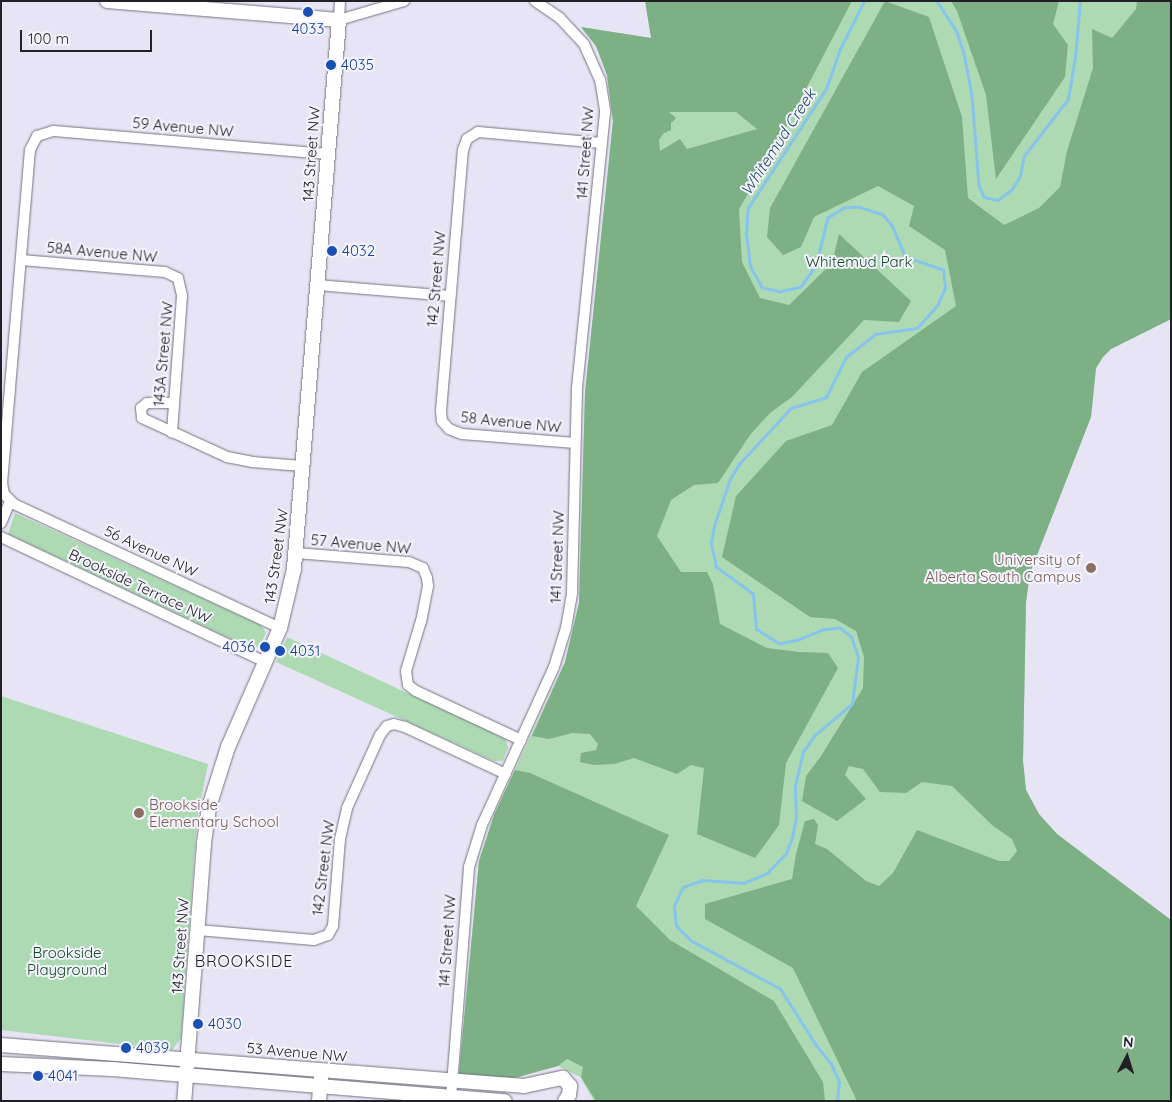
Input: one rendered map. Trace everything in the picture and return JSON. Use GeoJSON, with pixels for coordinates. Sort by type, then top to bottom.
{"type":"FeatureCollection","features":[{"type":"Feature","properties":{"kind":"street"},"geometry":{"type":"LineString","coordinates":[[107,1],[205,5],[339,20],[404,1]]}},
{"type":"Feature","properties":{"kind":"street","name":"143 Street NW"},"geometry":{"type":"LineString","coordinates":[[184,1101],[204,844],[213,792],[231,739],[280,628],[296,553],[340,1]]}},
{"type":"Feature","properties":{"kind":"street","name":"141 Street NW"},"geometry":{"type":"LineString","coordinates":[[451,1097],[469,867],[482,825],[554,667],[570,605],[579,372],[605,114],[603,92],[593,62],[578,36],[560,18],[535,1]]}},
{"type":"Feature","properties":{"kind":"street","name":"59 Avenue NW"},"geometry":{"type":"LineString","coordinates":[[21,260],[30,150],[37,136],[53,131],[328,154]]}},
{"type":"Feature","properties":{"kind":"street","name":"142 Street NW"},"geometry":{"type":"LineString","coordinates":[[446,426],[441,411],[465,142],[470,136],[484,132],[602,143]]}},
{"type":"Feature","properties":{"kind":"street"},"geometry":{"type":"LineString","coordinates":[[1,523],[10,502],[2,490],[2,484],[21,260]]}},
{"type":"Feature","properties":{"kind":"street","name":"58A Avenue NW"},"geometry":{"type":"LineString","coordinates":[[21,260],[165,272],[178,278]]}},
{"type":"Feature","properties":{"kind":"street","name":"143A Street NW"},"geometry":{"type":"LineString","coordinates":[[172,433],[182,296],[178,278]]}},
{"type":"Feature","properties":{"kind":"street"},"geometry":{"type":"LineString","coordinates":[[317,285],[451,296]]}},
{"type":"Feature","properties":{"kind":"street"},"geometry":{"type":"LineString","coordinates":[[174,403],[150,402],[143,406],[140,412],[145,421],[227,457],[252,462],[302,466]]}},
{"type":"Feature","properties":{"kind":"street","name":"58 Avenue NW"},"geometry":{"type":"LineString","coordinates":[[446,426],[462,434],[575,443]]}},
{"type":"Feature","properties":{"kind":"street","name":"56 Avenue NW"},"geometry":{"type":"LineString","coordinates":[[10,502],[280,628]]}},
{"type":"Feature","properties":{"kind":"street","name":"Brookside Terrace NW"},"geometry":{"type":"LineString","coordinates":[[1,537],[266,662]]}},
{"type":"Feature","properties":{"kind":"street","name":"57 Avenue NW"},"geometry":{"type":"LineString","coordinates":[[296,553],[408,562],[423,568],[428,578],[428,586],[406,671],[408,685],[416,691],[522,740]]}},
{"type":"Feature","properties":{"kind":"street","name":"142 Street NW"},"geometry":{"type":"LineString","coordinates":[[198,930],[314,940],[328,935],[333,926],[340,839],[347,808],[380,735],[390,725],[405,727],[506,774]]}},
{"type":"Feature","properties":{"kind":"street","name":"53 Avenue NW"},"geometry":{"type":"LineString","coordinates":[[1,1044],[524,1086],[563,1078],[570,1086],[569,1095],[565,1101]]}},
{"type":"Feature","properties":{"kind":"street","name":"53 Avenue NW"},"geometry":{"type":"LineString","coordinates":[[1,1064],[186,1075],[505,1101]]}},
{"type":"Feature","properties":{"kind":"street"},"geometry":{"type":"LineString","coordinates":[[319,1101],[321,1070]]}},
{"type":"Feature","properties":{"kind":"green space"},"geometry":{"type":"Polygon","coordinates":[[[645,1],[852,1],[774,150],[739,209],[742,262],[760,298],[789,305],[832,263],[839,234],[911,301],[899,322],[864,320],[792,397],[770,413],[750,435],[718,483],[694,485],[671,500],[657,536],[681,572],[707,572],[713,584],[720,624],[767,648],[828,653],[838,668],[786,763],[779,825],[755,858],[697,834],[704,768],[691,765],[677,774],[634,758],[614,764],[594,765],[580,762],[581,753],[596,750],[598,744],[590,734],[572,733],[549,739],[532,736],[565,662],[579,603],[585,393],[613,121],[607,75],[596,46],[581,27],[651,38],[645,1]],[[669,112],[676,118],[671,123],[671,130],[664,133],[659,140],[660,151],[680,139],[687,149],[757,129],[736,112],[669,112]]]}},
{"type":"Feature","properties":{"kind":"green space","name":"Whitemud Park"},"geometry":{"type":"Polygon","coordinates":[[[653,1],[1171,1],[1171,319],[1111,349],[1096,368],[1091,417],[1030,573],[1026,602],[1023,761],[1026,790],[1039,814],[1057,834],[1171,920],[1171,1101],[594,1101],[580,1077],[558,1066],[507,1080],[459,1073],[479,861],[494,815],[565,662],[579,603],[585,393],[613,121],[607,75],[596,46],[581,27],[651,38],[653,1]]]}},
{"type":"Feature","properties":{"kind":"green space"},"geometry":{"type":"Polygon","coordinates":[[[885,1],[929,17],[962,117],[968,198],[1004,225],[1039,208],[1060,187],[1067,151],[1093,68],[1092,29],[1112,38],[1136,9],[1137,1],[1171,1],[1171,319],[1111,349],[1096,368],[1091,417],[1030,573],[1026,602],[1023,761],[1026,790],[1039,814],[1057,834],[1171,920],[1171,1101],[857,1101],[793,968],[705,919],[705,904],[792,879],[796,854],[805,821],[814,819],[818,825],[815,844],[827,849],[866,881],[879,886],[893,873],[917,830],[999,861],[1009,861],[1017,851],[1012,839],[992,825],[952,786],[922,782],[906,793],[880,792],[863,769],[849,766],[845,775],[866,799],[837,821],[802,801],[806,776],[821,756],[863,688],[864,657],[856,631],[835,619],[810,617],[722,557],[736,496],[786,441],[832,425],[862,372],[956,306],[945,250],[909,226],[914,206],[878,186],[814,217],[801,247],[783,255],[767,237],[770,208],[885,1]]]}},
{"type":"Feature","properties":{"kind":"green space"},"geometry":{"type":"Polygon","coordinates":[[[951,1],[1059,1],[1053,24],[1068,45],[1065,77],[996,179],[986,95],[957,11],[951,1]]]}},
{"type":"Feature","properties":{"kind":"green space"},"geometry":{"type":"Polygon","coordinates":[[[15,513],[261,625],[266,633],[259,647],[250,648],[8,534],[15,513]]]}},
{"type":"Feature","properties":{"kind":"green space"},"geometry":{"type":"Polygon","coordinates":[[[287,637],[506,739],[508,748],[503,761],[494,761],[276,662],[287,637]]]}},
{"type":"Feature","properties":{"kind":"green space","name":"Brookside Playground"},"geometry":{"type":"Polygon","coordinates":[[[1,696],[208,764],[197,819],[181,1038],[172,1050],[1,1030],[1,696]]]}},
{"type":"Feature","properties":{"kind":"green space"},"geometry":{"type":"Polygon","coordinates":[[[515,770],[530,773],[669,835],[636,906],[670,940],[774,1001],[823,1082],[825,1101],[596,1101],[581,1077],[583,1067],[567,1059],[558,1066],[507,1080],[467,1078],[459,1073],[479,861],[494,815],[515,770]]]}},
{"type":"Feature","properties":{"kind":"waterway","name":"Whitemud Creek"},"geometry":{"type":"LineString","coordinates":[[837,1101],[839,1082],[831,1064],[817,1047],[780,989],[691,941],[676,926],[674,906],[683,887],[703,880],[744,883],[767,873],[786,853],[796,818],[795,786],[803,752],[815,735],[852,704],[858,657],[851,637],[840,628],[822,630],[798,640],[779,644],[756,629],[753,594],[716,567],[711,543],[714,526],[730,479],[739,464],[791,408],[826,397],[846,357],[875,334],[917,328],[937,306],[945,288],[943,270],[905,257],[892,226],[883,215],[859,207],[844,208],[828,218],[816,266],[801,287],[780,292],[762,288],[750,266],[746,234],[748,208],[826,89],[840,49],[864,1]]}},
{"type":"Feature","properties":{"kind":"waterway","name":"Whitemud Creek"},"geometry":{"type":"LineString","coordinates":[[937,1],[957,32],[964,53],[972,95],[979,185],[984,197],[998,200],[1012,189],[1020,176],[1024,156],[1068,99],[1075,57],[1080,1]]}},
{"type":"Feature","properties":{"kind":"place","name":"4033"},"geometry":{"type":"Point","coordinates":[308,12]}},
{"type":"Feature","properties":{"kind":"place","name":"4035"},"geometry":{"type":"Point","coordinates":[331,65]}},
{"type":"Feature","properties":{"kind":"place","name":"4032"},"geometry":{"type":"Point","coordinates":[332,251]}},
{"type":"Feature","properties":{"kind":"place","name":"University of Alberta South Campus"},"geometry":{"type":"Point","coordinates":[1091,568]}},
{"type":"Feature","properties":{"kind":"place","name":"4036"},"geometry":{"type":"Point","coordinates":[265,647]}},
{"type":"Feature","properties":{"kind":"place","name":"4031"},"geometry":{"type":"Point","coordinates":[280,651]}},
{"type":"Feature","properties":{"kind":"place","name":"Brookside Elementary School"},"geometry":{"type":"Point","coordinates":[139,813]}},
{"type":"Feature","properties":{"kind":"place","name":"4030"},"geometry":{"type":"Point","coordinates":[198,1024]}},
{"type":"Feature","properties":{"kind":"place","name":"4039"},"geometry":{"type":"Point","coordinates":[126,1048]}},
{"type":"Feature","properties":{"kind":"place","name":"4041"},"geometry":{"type":"Point","coordinates":[38,1076]}},
{"type":"Feature","properties":{"kind":"district","name":"BROOKSIDE"},"geometry":{"type":"Point","coordinates":[244,961]}}]}
